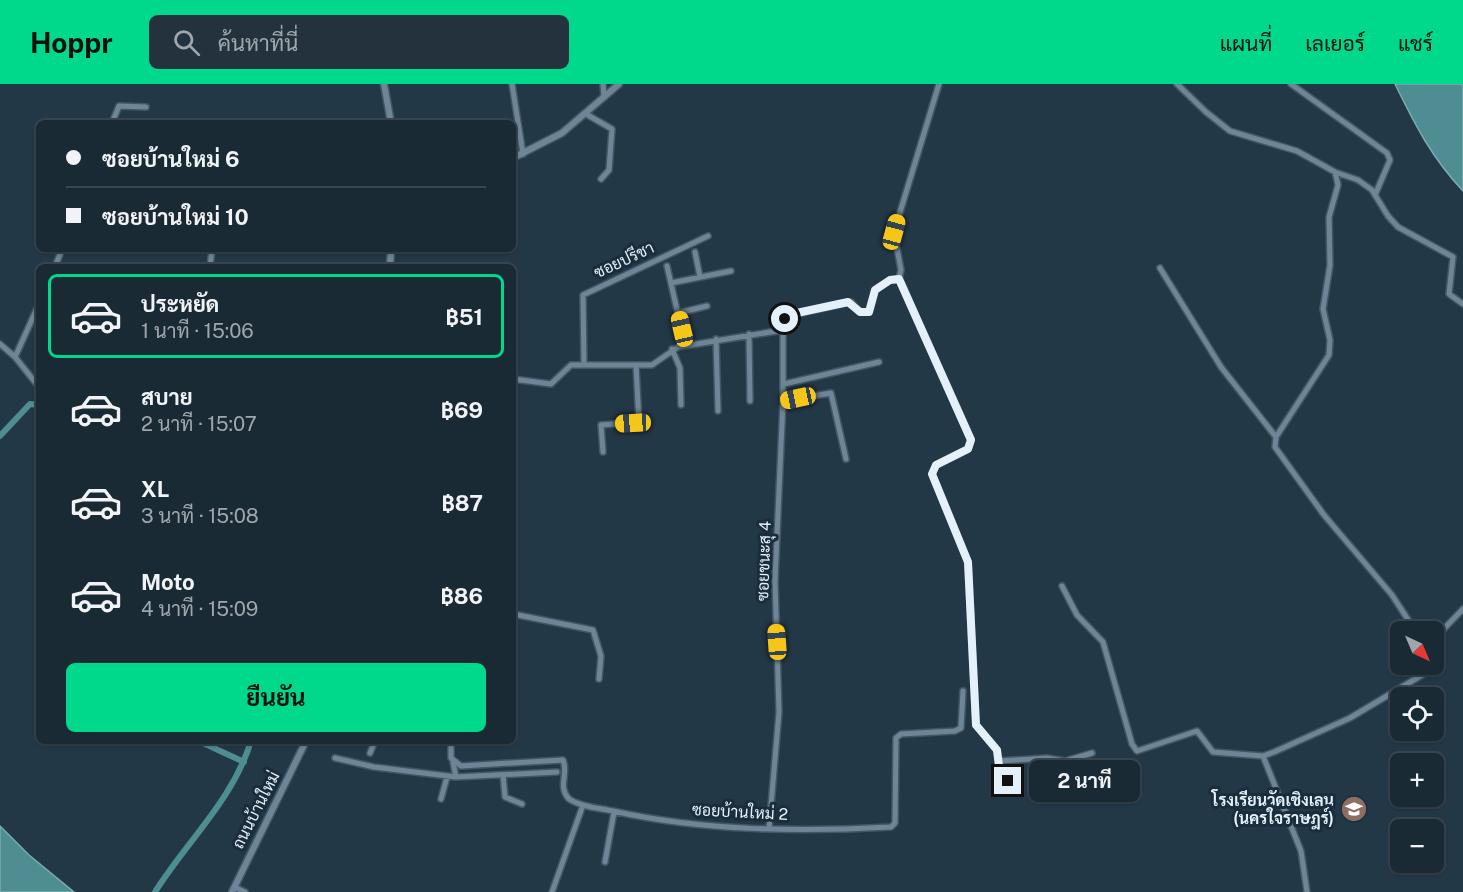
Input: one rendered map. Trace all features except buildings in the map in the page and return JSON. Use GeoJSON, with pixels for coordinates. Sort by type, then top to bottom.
{"type":"FeatureCollection","features":[{"type":"Feature","properties":{"kind":"street"},"geometry":{"type":"LineString","coordinates":[[384,84],[390,120]]}},
{"type":"Feature","properties":{"kind":"street"},"geometry":{"type":"LineString","coordinates":[[512,84],[523,154]]}},
{"type":"Feature","properties":{"kind":"street"},"geometry":{"type":"LineString","coordinates":[[603,84],[604,98]]}},
{"type":"Feature","properties":{"kind":"street"},"geometry":{"type":"LineString","coordinates":[[516,157],[562,133],[619,84]]}},
{"type":"Feature","properties":{"kind":"street"},"geometry":{"type":"LineString","coordinates":[[939,84],[894,232],[901,270],[899,279],[971,440],[968,449],[936,465],[932,474],[968,562],[976,725],[997,750],[1000,774],[1008,781]]}},
{"type":"Feature","properties":{"kind":"street"},"geometry":{"type":"LineString","coordinates":[[1177,84],[1230,131],[1297,151],[1335,172],[1358,180],[1375,195],[1398,227],[1453,257],[1449,294],[1463,304]]}},
{"type":"Feature","properties":{"kind":"street"},"geometry":{"type":"LineString","coordinates":[[1291,84],[1387,153],[1390,160],[1375,195]]}},
{"type":"Feature","properties":{"kind":"street"},"geometry":{"type":"LineString","coordinates":[[113,120],[119,106],[146,107]]}},
{"type":"Feature","properties":{"kind":"street"},"geometry":{"type":"LineString","coordinates":[[586,114],[612,129],[609,170],[601,179]]}},
{"type":"Feature","properties":{"kind":"street"},"geometry":{"type":"LineString","coordinates":[[1335,172],[1339,180],[1329,217],[1330,265],[1323,309],[1330,339],[1329,356],[1276,437],[1276,451],[1324,515],[1392,596],[1409,621]]}},
{"type":"Feature","properties":{"kind":"street","name":"ซอยปรีชา"},"geometry":{"type":"LineString","coordinates":[[584,365],[583,295],[708,236]]}},
{"type":"Feature","properties":{"kind":"street"},"geometry":{"type":"LineString","coordinates":[[695,252],[700,277]]}},
{"type":"Feature","properties":{"kind":"street"},"geometry":{"type":"LineString","coordinates":[[667,266],[685,345]]}},
{"type":"Feature","properties":{"kind":"street"},"geometry":{"type":"LineString","coordinates":[[1160,268],[1221,368],[1276,437]]}},
{"type":"Feature","properties":{"kind":"street"},"geometry":{"type":"LineString","coordinates":[[671,283],[731,271]]}},
{"type":"Feature","properties":{"kind":"street"},"geometry":{"type":"LineString","coordinates":[[516,380],[551,384],[568,366],[656,364],[672,349],[716,339],[783,330],[787,316],[834,304],[851,302],[860,312],[869,312],[875,290],[890,280],[899,279]]}},
{"type":"Feature","properties":{"kind":"street"},"geometry":{"type":"LineString","coordinates":[[678,313],[707,306]]}},
{"type":"Feature","properties":{"kind":"street"},"geometry":{"type":"LineString","coordinates":[[15,357],[36,311]]}},
{"type":"Feature","properties":{"kind":"street","name":"ซอยชนะสุ 4"},"geometry":{"type":"LineString","coordinates":[[769,829],[779,712],[775,581],[784,384],[783,330]]}},
{"type":"Feature","properties":{"kind":"street"},"geometry":{"type":"LineString","coordinates":[[749,334],[750,401]]}},
{"type":"Feature","properties":{"kind":"street"},"geometry":{"type":"LineString","coordinates":[[716,339],[718,411]]}},
{"type":"Feature","properties":{"kind":"street"},"geometry":{"type":"LineString","coordinates":[[0,344],[15,357],[36,383]]}},
{"type":"Feature","properties":{"kind":"street"},"geometry":{"type":"LineString","coordinates":[[672,349],[680,368],[681,405]]}},
{"type":"Feature","properties":{"kind":"street"},"geometry":{"type":"LineString","coordinates":[[784,384],[879,362]]}},
{"type":"Feature","properties":{"kind":"street"},"geometry":{"type":"LineString","coordinates":[[603,452],[601,425],[639,422],[636,366]]}},
{"type":"Feature","properties":{"kind":"street"},"geometry":{"type":"LineString","coordinates":[[783,401],[831,393],[846,459]]}},
{"type":"Feature","properties":{"kind":"street"},"geometry":{"type":"LineString","coordinates":[[1062,586],[1077,615],[1103,642],[1135,750],[1142,750],[1197,731],[1214,752],[1263,756],[1350,718],[1422,675]]}},
{"type":"Feature","properties":{"kind":"street"},"geometry":{"type":"LineString","coordinates":[[1444,629],[1463,609]]}},
{"type":"Feature","properties":{"kind":"street"},"geometry":{"type":"LineString","coordinates":[[516,615],[593,630],[601,656],[599,680]]}},
{"type":"Feature","properties":{"kind":"street","name":"ซอยบ้านใหม่ 2"},"geometry":{"type":"LineString","coordinates":[[453,762],[461,766],[563,760],[564,793],[569,799],[583,805],[614,812],[688,824],[769,829],[846,830],[893,826],[897,800],[896,738],[901,734],[955,732],[961,728],[963,691]]}},
{"type":"Feature","properties":{"kind":"street","name":"ถนนบ้านใหม่"},"geometry":{"type":"LineString","coordinates":[[233,890],[305,744]]}},
{"type":"Feature","properties":{"kind":"street"},"geometry":{"type":"LineString","coordinates":[[370,753],[374,744]]}},
{"type":"Feature","properties":{"kind":"street"},"geometry":{"type":"LineString","coordinates":[[452,744],[450,753],[456,777]]}},
{"type":"Feature","properties":{"kind":"street"},"geometry":{"type":"LineString","coordinates":[[999,761],[1047,758],[1065,761],[1092,753]]}},
{"type":"Feature","properties":{"kind":"street"},"geometry":{"type":"LineString","coordinates":[[1263,756],[1301,850],[1307,892]]}},
{"type":"Feature","properties":{"kind":"street"},"geometry":{"type":"LineString","coordinates":[[335,758],[447,777],[557,772]]}},
{"type":"Feature","properties":{"kind":"street"},"geometry":{"type":"LineString","coordinates":[[503,776],[505,797],[522,804]]}},
{"type":"Feature","properties":{"kind":"street"},"geometry":{"type":"LineString","coordinates":[[441,799],[447,777]]}},
{"type":"Feature","properties":{"kind":"street"},"geometry":{"type":"LineString","coordinates":[[552,892],[583,805]]}},
{"type":"Feature","properties":{"kind":"street"},"geometry":{"type":"LineString","coordinates":[[605,862],[614,812]]}},
{"type":"Feature","properties":{"kind":"street"},"geometry":{"type":"LineString","coordinates":[[233,890],[245,892]]}},
{"type":"Feature","properties":{"kind":"shaded area"},"geometry":{"type":"Polygon","coordinates":[[[1395,84],[1463,84],[1463,191],[1442,166],[1425,140],[1395,84]]]}},
{"type":"Feature","properties":{"kind":"shaded area"},"geometry":{"type":"Polygon","coordinates":[[[0,826],[29,855],[74,892],[0,892],[0,826]]]}},
{"type":"Feature","properties":{"kind":"waterway"},"geometry":{"type":"LineString","coordinates":[[0,436],[30,404],[36,405]]}},
{"type":"Feature","properties":{"kind":"waterway"},"geometry":{"type":"LineString","coordinates":[[205,744],[244,762]]}},
{"type":"Feature","properties":{"kind":"waterway"},"geometry":{"type":"LineString","coordinates":[[155,892],[221,801],[233,782],[250,744]]}},
{"type":"Feature","properties":{"kind":"place","name":"โรงเรียนวัดเชิงเลน (นครใจราษฎร์)"},"geometry":{"type":"Point","coordinates":[1354,809]}},
{"type":"Feature","properties":{"kind":"route"},"geometry":{"type":"LineString","coordinates":[[785,319],[792,314],[848,302],[851,302],[860,312],[869,312],[872,308],[875,290],[890,280],[899,279],[971,440],[968,449],[936,465],[932,469],[932,474],[968,562],[976,725],[997,750],[1000,774],[1008,781]]}}]}
